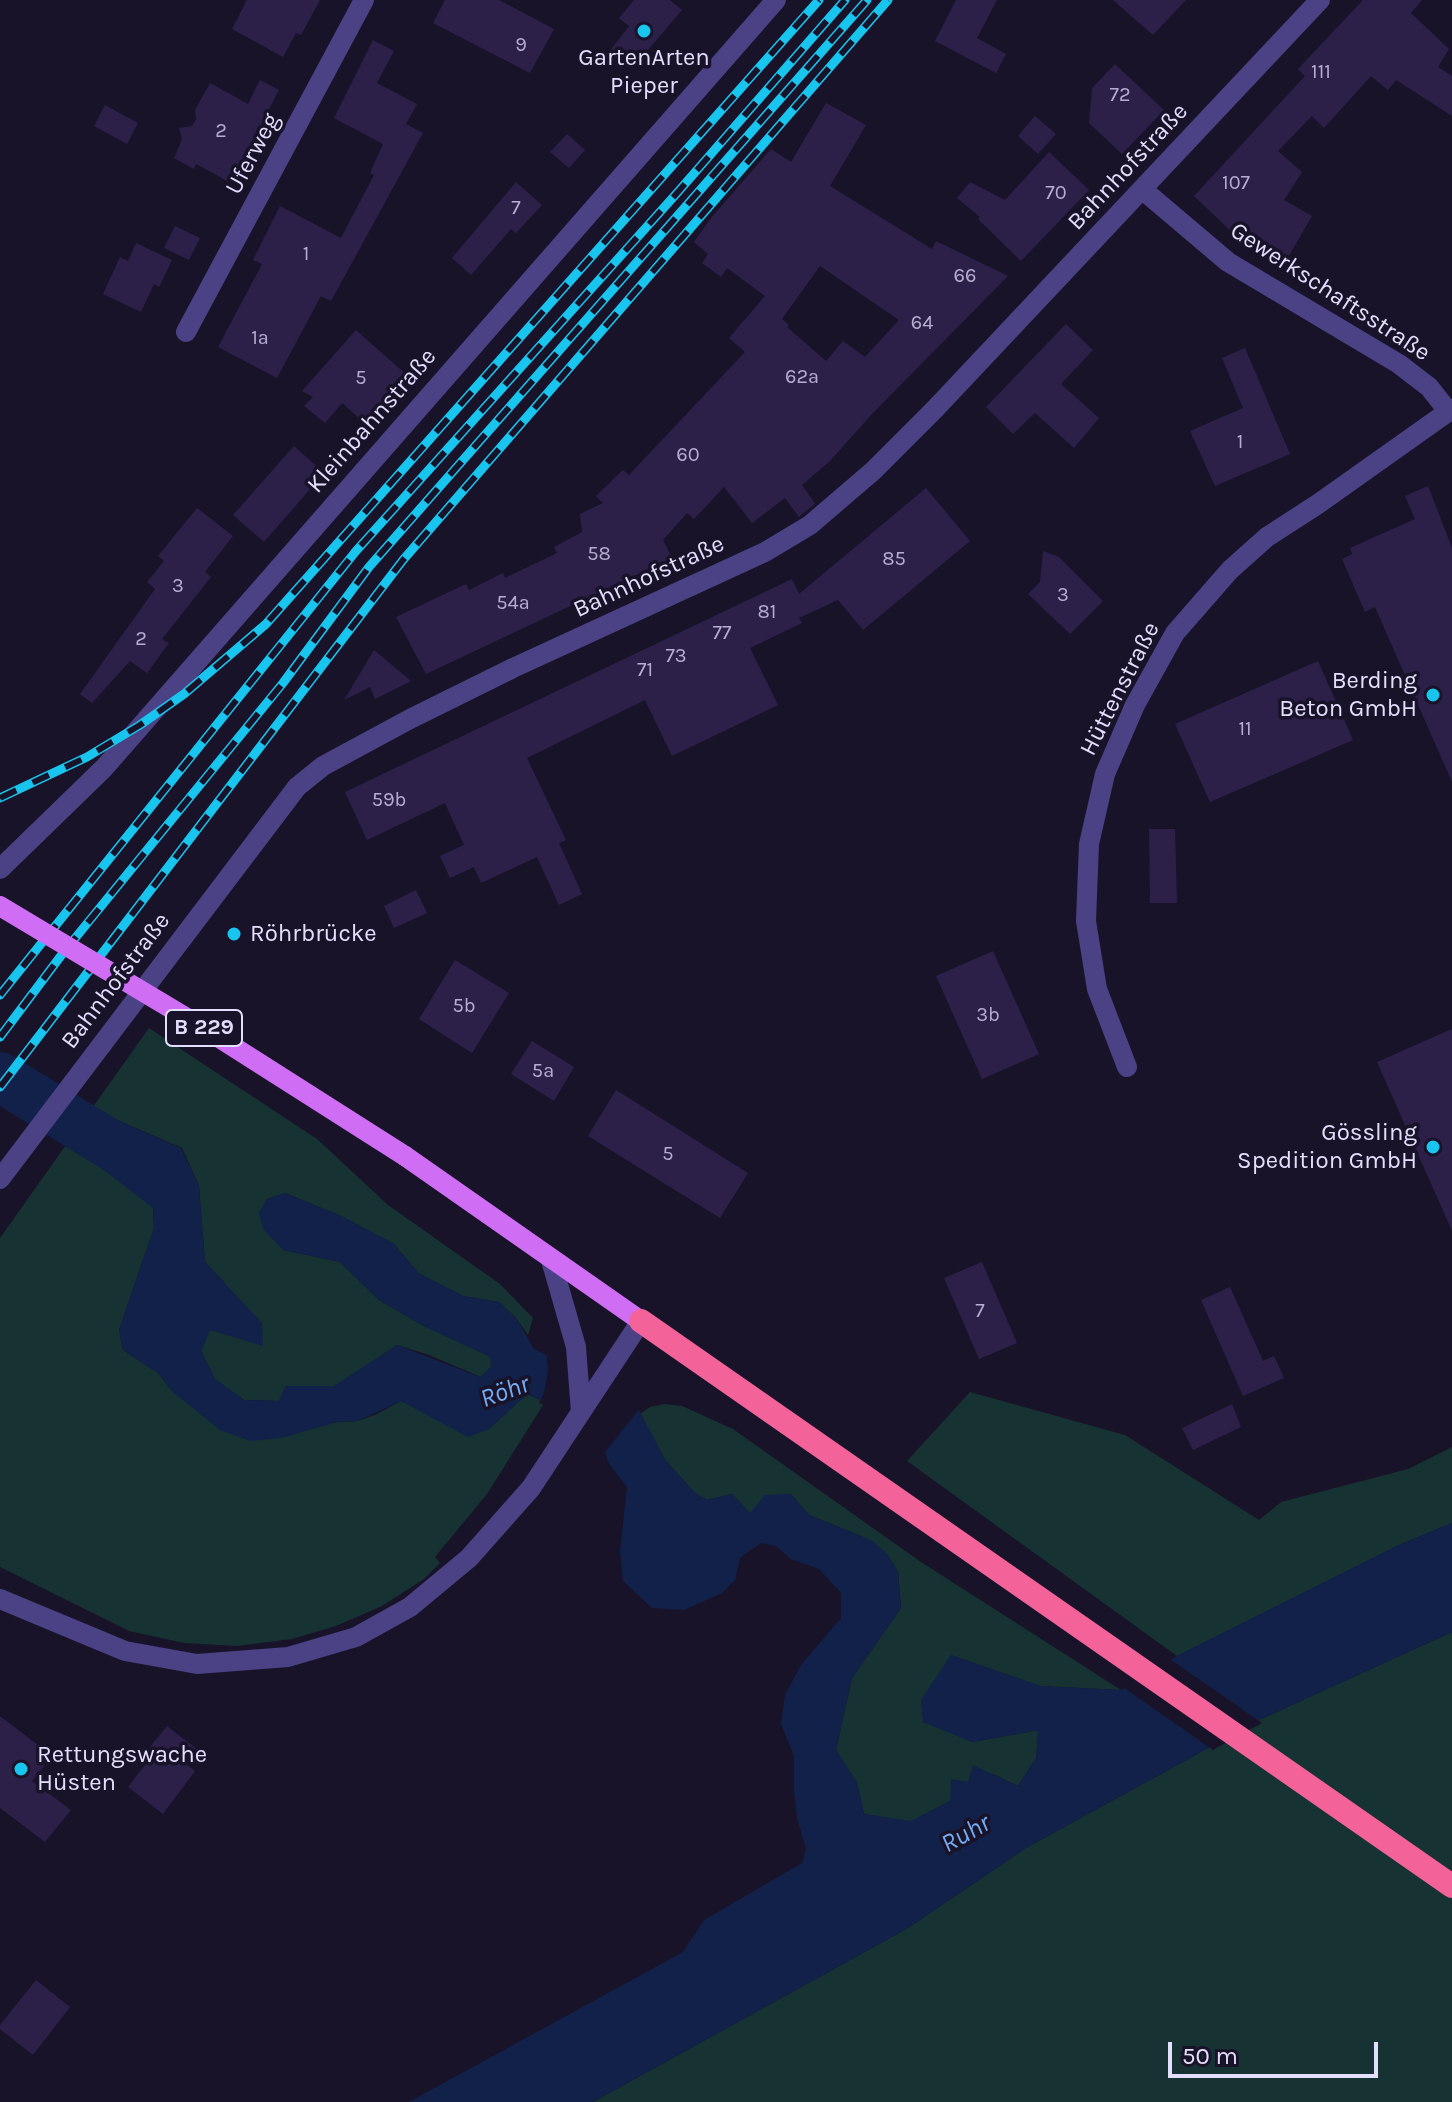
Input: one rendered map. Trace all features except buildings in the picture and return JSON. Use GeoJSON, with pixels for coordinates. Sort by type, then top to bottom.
{"type":"FeatureCollection","features":[{"type":"Feature","properties":{"kind":"highway"},"geometry":{"type":"LineString","coordinates":[[641,1321],[1452,1886]]}},
{"type":"Feature","properties":{"kind":"main road","name":"B 229"},"geometry":{"type":"LineString","coordinates":[[0,906],[316,1097],[641,1321]]}},
{"type":"Feature","properties":{"kind":"street","name":"Uferweg"},"geometry":{"type":"LineString","coordinates":[[186,332],[364,0]]}},
{"type":"Feature","properties":{"kind":"street","name":"Kleinbahnstraße"},"geometry":{"type":"LineString","coordinates":[[0,869],[104,768],[776,0]]}},
{"type":"Feature","properties":{"kind":"street","name":"Bahnhofstraße"},"geometry":{"type":"LineString","coordinates":[[0,1179],[297,787],[323,766],[513,668],[765,552],[810,525],[873,471],[935,409],[1320,0]]}},
{"type":"Feature","properties":{"kind":"street","name":"Gewerkschaftsstraße"},"geometry":{"type":"LineString","coordinates":[[1143,190],[1228,262],[1399,364],[1429,387],[1450,410]]}},
{"type":"Feature","properties":{"kind":"street","name":"Hüttenstraße"},"geometry":{"type":"LineString","coordinates":[[1127,1067],[1097,989],[1086,921],[1089,844],[1105,774],[1135,705],[1175,633],[1230,570],[1267,537],[1450,410]]}},
{"type":"Feature","properties":{"kind":"street"},"geometry":{"type":"LineString","coordinates":[[551,1260],[576,1347],[581,1412]]}},
{"type":"Feature","properties":{"kind":"street"},"geometry":{"type":"LineString","coordinates":[[0,1599],[125,1651],[197,1664],[288,1657],[356,1637],[410,1607],[469,1558],[531,1488],[641,1321]]}},
{"type":"Feature","properties":{"kind":"green space"},"geometry":{"type":"Polygon","coordinates":[[[149,1028],[317,1139],[388,1205],[500,1284],[533,1318],[528,1335],[499,1302],[463,1296],[418,1273],[394,1244],[341,1216],[285,1193],[267,1199],[283,1250],[340,1262],[379,1300],[424,1326],[491,1357],[491,1367],[481,1377],[397,1345],[334,1387],[286,1386],[279,1401],[244,1400],[215,1379],[201,1351],[224,1282],[205,1262],[199,1186],[182,1148],[103,1114],[73,1146],[153,1207],[154,1228],[119,1330],[123,1350],[158,1373],[173,1392],[310,1429],[337,1422],[358,1421],[401,1401],[425,1413],[489,1429],[527,1394],[545,1402],[487,1494],[435,1557],[440,1563],[424,1579],[382,1606],[336,1626],[292,1639],[237,1646],[184,1643],[129,1631],[0,1567],[0,1238],[149,1028]]]}},
{"type":"Feature","properties":{"kind":"green space"},"geometry":{"type":"Polygon","coordinates":[[[970,1392],[1125,1435],[1259,1520],[1281,1502],[1408,1469],[1452,1447],[1452,1523],[1399,1545],[1177,1656],[907,1461],[970,1392]]]}},
{"type":"Feature","properties":{"kind":"green space"},"geometry":{"type":"Polygon","coordinates":[[[665,1404],[682,1406],[733,1429],[921,1562],[1121,1690],[1040,1686],[951,1655],[972,1742],[1039,1730],[1036,1758],[1018,1786],[993,1774],[969,1783],[950,1801],[911,1822],[864,1814],[857,1783],[836,1750],[852,1678],[901,1608],[898,1572],[887,1554],[861,1536],[809,1515],[791,1494],[750,1513],[732,1494],[707,1500],[695,1493],[666,1461],[640,1414],[650,1407],[665,1404]]]}},
{"type":"Feature","properties":{"kind":"green space"},"geometry":{"type":"Polygon","coordinates":[[[1452,1632],[1452,2102],[593,2102],[908,1928],[1026,1848],[1261,1719],[1452,1632]]]}},
{"type":"Feature","properties":{"kind":"water","name":"Ruhr"},"geometry":{"type":"Polygon","coordinates":[[[103,1114],[181,1148],[199,1186],[205,1262],[262,1323],[263,1346],[210,1330],[201,1351],[215,1379],[244,1400],[279,1401],[286,1386],[334,1386],[397,1345],[480,1377],[491,1367],[490,1357],[424,1326],[379,1300],[340,1262],[283,1250],[263,1229],[259,1213],[267,1199],[285,1193],[341,1216],[394,1244],[418,1273],[463,1296],[499,1302],[516,1318],[534,1349],[630,1393],[666,1461],[695,1493],[707,1500],[732,1494],[750,1513],[765,1495],[791,1494],[809,1515],[873,1541],[887,1554],[898,1572],[901,1608],[852,1678],[836,1750],[857,1783],[864,1814],[911,1821],[950,1801],[951,1779],[968,1782],[973,1765],[1018,1786],[1036,1758],[1038,1730],[972,1742],[923,1722],[921,1700],[951,1655],[1040,1686],[1121,1690],[1177,1656],[1399,1545],[1452,1523],[1452,1632],[1261,1719],[1026,1848],[908,1928],[593,2102],[409,2102],[683,1952],[704,1920],[802,1863],[806,1849],[797,1818],[794,1756],[781,1724],[785,1695],[801,1665],[841,1618],[841,1593],[819,1569],[791,1559],[776,1546],[761,1543],[740,1558],[735,1580],[722,1593],[684,1610],[652,1608],[623,1581],[620,1551],[627,1487],[609,1464],[599,1437],[560,1408],[527,1394],[489,1429],[468,1437],[401,1401],[358,1421],[337,1422],[281,1438],[250,1441],[220,1430],[173,1392],[158,1373],[123,1350],[119,1330],[154,1228],[153,1208],[73,1146],[103,1114]]]}},
{"type":"Feature","properties":{"kind":"pier"},"geometry":{"type":"Polygon","coordinates":[[[546,1351],[592,1359],[633,1391],[641,1407],[602,1456],[595,1440],[558,1411],[539,1403],[548,1370],[546,1351]]]}},
{"type":"Feature","properties":{"kind":"pier"},"geometry":{"type":"Polygon","coordinates":[[[1167,1657],[1262,1723],[1213,1750],[1120,1685],[1167,1657]]]}},
{"type":"Feature","properties":{"kind":"waterway","name":"Röhr"},"geometry":{"type":"LineString","coordinates":[[0,1077],[145,1166]]}},
{"type":"Feature","properties":{"kind":"railway"},"geometry":{"type":"LineString","coordinates":[[0,798],[87,757],[140,725],[184,694],[266,624],[819,0]]}},
{"type":"Feature","properties":{"kind":"railway"},"geometry":{"type":"LineString","coordinates":[[0,995],[356,551],[677,193],[845,0]]}},
{"type":"Feature","properties":{"kind":"railway"},"geometry":{"type":"LineString","coordinates":[[0,1037],[63,953],[283,683],[369,567],[867,0]]}},
{"type":"Feature","properties":{"kind":"railway"},"geometry":{"type":"LineString","coordinates":[[0,1087],[403,560],[888,0]]}},
{"type":"Feature","properties":{"kind":"place","name":"GartenArten Pieper"},"geometry":{"type":"Point","coordinates":[644,31]}},
{"type":"Feature","properties":{"kind":"place","name":"Berding Beton GmbH"},"geometry":{"type":"Point","coordinates":[1433,695]}},
{"type":"Feature","properties":{"kind":"place","name":"Röhrbrücke"},"geometry":{"type":"Point","coordinates":[234,934]}},
{"type":"Feature","properties":{"kind":"place","name":"Gössling Spedition GmbH"},"geometry":{"type":"Point","coordinates":[1433,1147]}},
{"type":"Feature","properties":{"kind":"place","name":"Rettungswache Hüsten"},"geometry":{"type":"Point","coordinates":[21,1769]}}]}
